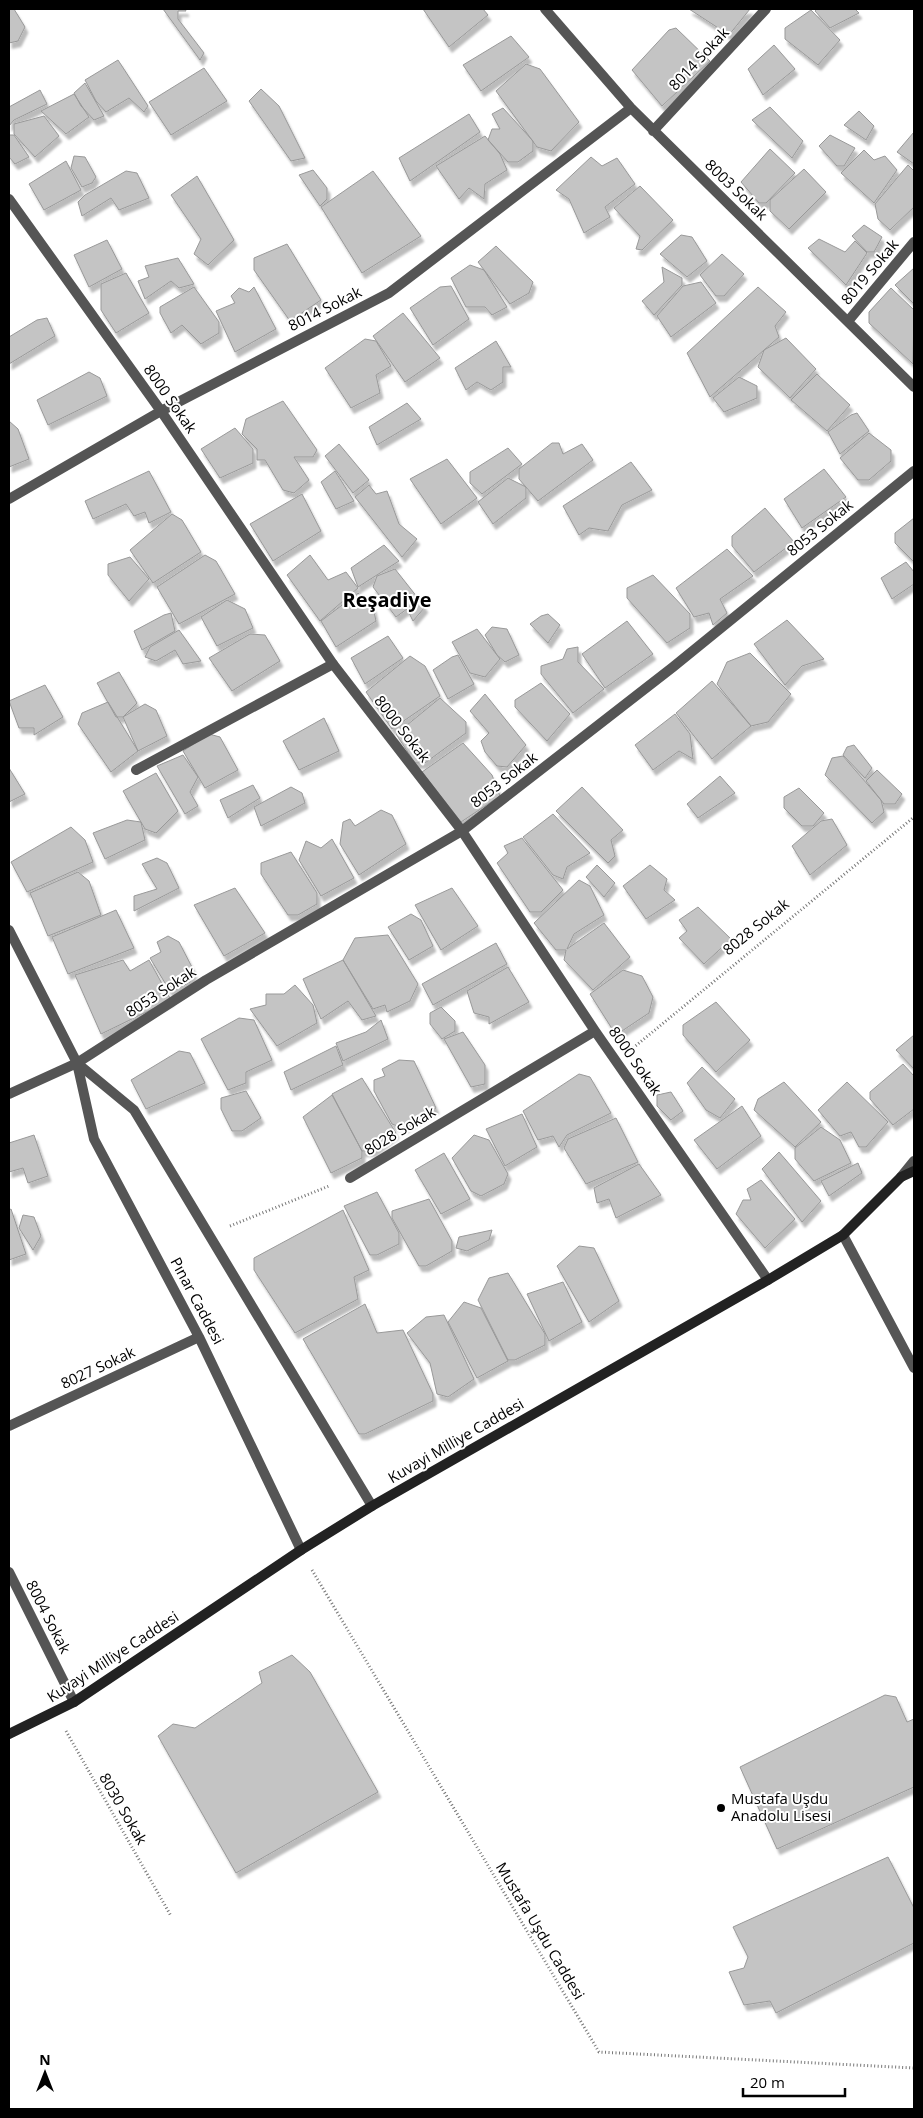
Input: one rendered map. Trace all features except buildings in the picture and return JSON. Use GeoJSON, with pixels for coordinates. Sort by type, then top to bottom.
{"type":"FeatureCollection","features":[{"type":"Feature","properties":{"kind":"main road","name":"Kuvayi Milliye Caddesi"},"geometry":{"type":"LineString","coordinates":[[9,1734],[74,1702],[301,1550],[372,1506],[768,1280],[843,1235],[901,1177],[914,1171]]}},
{"type":"Feature","properties":{"kind":"street","name":"8003 Sokak"},"geometry":{"type":"LineString","coordinates":[[545,9],[653,131],[849,320],[914,387]]}},
{"type":"Feature","properties":{"kind":"street","name":"8014 Sokak"},"geometry":{"type":"LineString","coordinates":[[653,131],[766,9]]}},
{"type":"Feature","properties":{"kind":"street","name":"8014 Sokak"},"geometry":{"type":"LineString","coordinates":[[9,499],[161,411],[389,293],[631,108]]}},
{"type":"Feature","properties":{"kind":"street","name":"8000 Sokak"},"geometry":{"type":"LineString","coordinates":[[9,199],[161,411],[333,664],[462,831],[595,1031],[768,1280]]}},
{"type":"Feature","properties":{"kind":"street","name":"8019 Sokak"},"geometry":{"type":"LineString","coordinates":[[849,320],[914,242]]}},
{"type":"Feature","properties":{"kind":"street","name":"8053 Sokak"},"geometry":{"type":"LineString","coordinates":[[9,1094],[77,1063],[206,980],[462,831],[673,667],[914,471]]}},
{"type":"Feature","properties":{"kind":"street"},"geometry":{"type":"LineString","coordinates":[[136,770],[333,664]]}},
{"type":"Feature","properties":{"kind":"street","name":"Pınar Caddesi"},"geometry":{"type":"LineString","coordinates":[[9,930],[77,1063],[94,1139],[199,1337],[301,1550]]}},
{"type":"Feature","properties":{"kind":"street","name":"8028 Sokak"},"geometry":{"type":"LineString","coordinates":[[350,1178],[595,1031]]}},
{"type":"Feature","properties":{"kind":"street","name":"Pınar Caddesi"},"geometry":{"type":"LineString","coordinates":[[77,1063],[134,1110],[372,1506]]}},
{"type":"Feature","properties":{"kind":"street"},"geometry":{"type":"LineString","coordinates":[[901,1177],[914,1161]]}},
{"type":"Feature","properties":{"kind":"street"},"geometry":{"type":"LineString","coordinates":[[843,1235],[914,1368]]}},
{"type":"Feature","properties":{"kind":"street","name":"8027 Sokak"},"geometry":{"type":"LineString","coordinates":[[9,1426],[199,1337]]}},
{"type":"Feature","properties":{"kind":"street","name":"8004 Sokak"},"geometry":{"type":"LineString","coordinates":[[9,1572],[74,1702]]}},
{"type":"Feature","properties":{"kind":"path","name":"8028 Sokak"},"geometry":{"type":"LineString","coordinates":[[617,1061],[914,817]]}},
{"type":"Feature","properties":{"kind":"path"},"geometry":{"type":"LineString","coordinates":[[209,1234],[350,1178]]}},
{"type":"Feature","properties":{"kind":"path","name":"Mustafa Uşdu Caddesi"},"geometry":{"type":"LineString","coordinates":[[301,1550],[599,2052],[914,2068]]}},
{"type":"Feature","properties":{"kind":"path","name":"8030 Sokak"},"geometry":{"type":"LineString","coordinates":[[55,1713],[171,1916]]}},
{"type":"Feature","properties":{"kind":"place","name":"Mustafa Uşdu Anadolu Lisesi"},"geometry":{"type":"Point","coordinates":[721,1808]}},
{"type":"Feature","properties":{"kind":"district","name":"Reşadiye"},"geometry":{"type":"Point","coordinates":[387,600]}}]}
